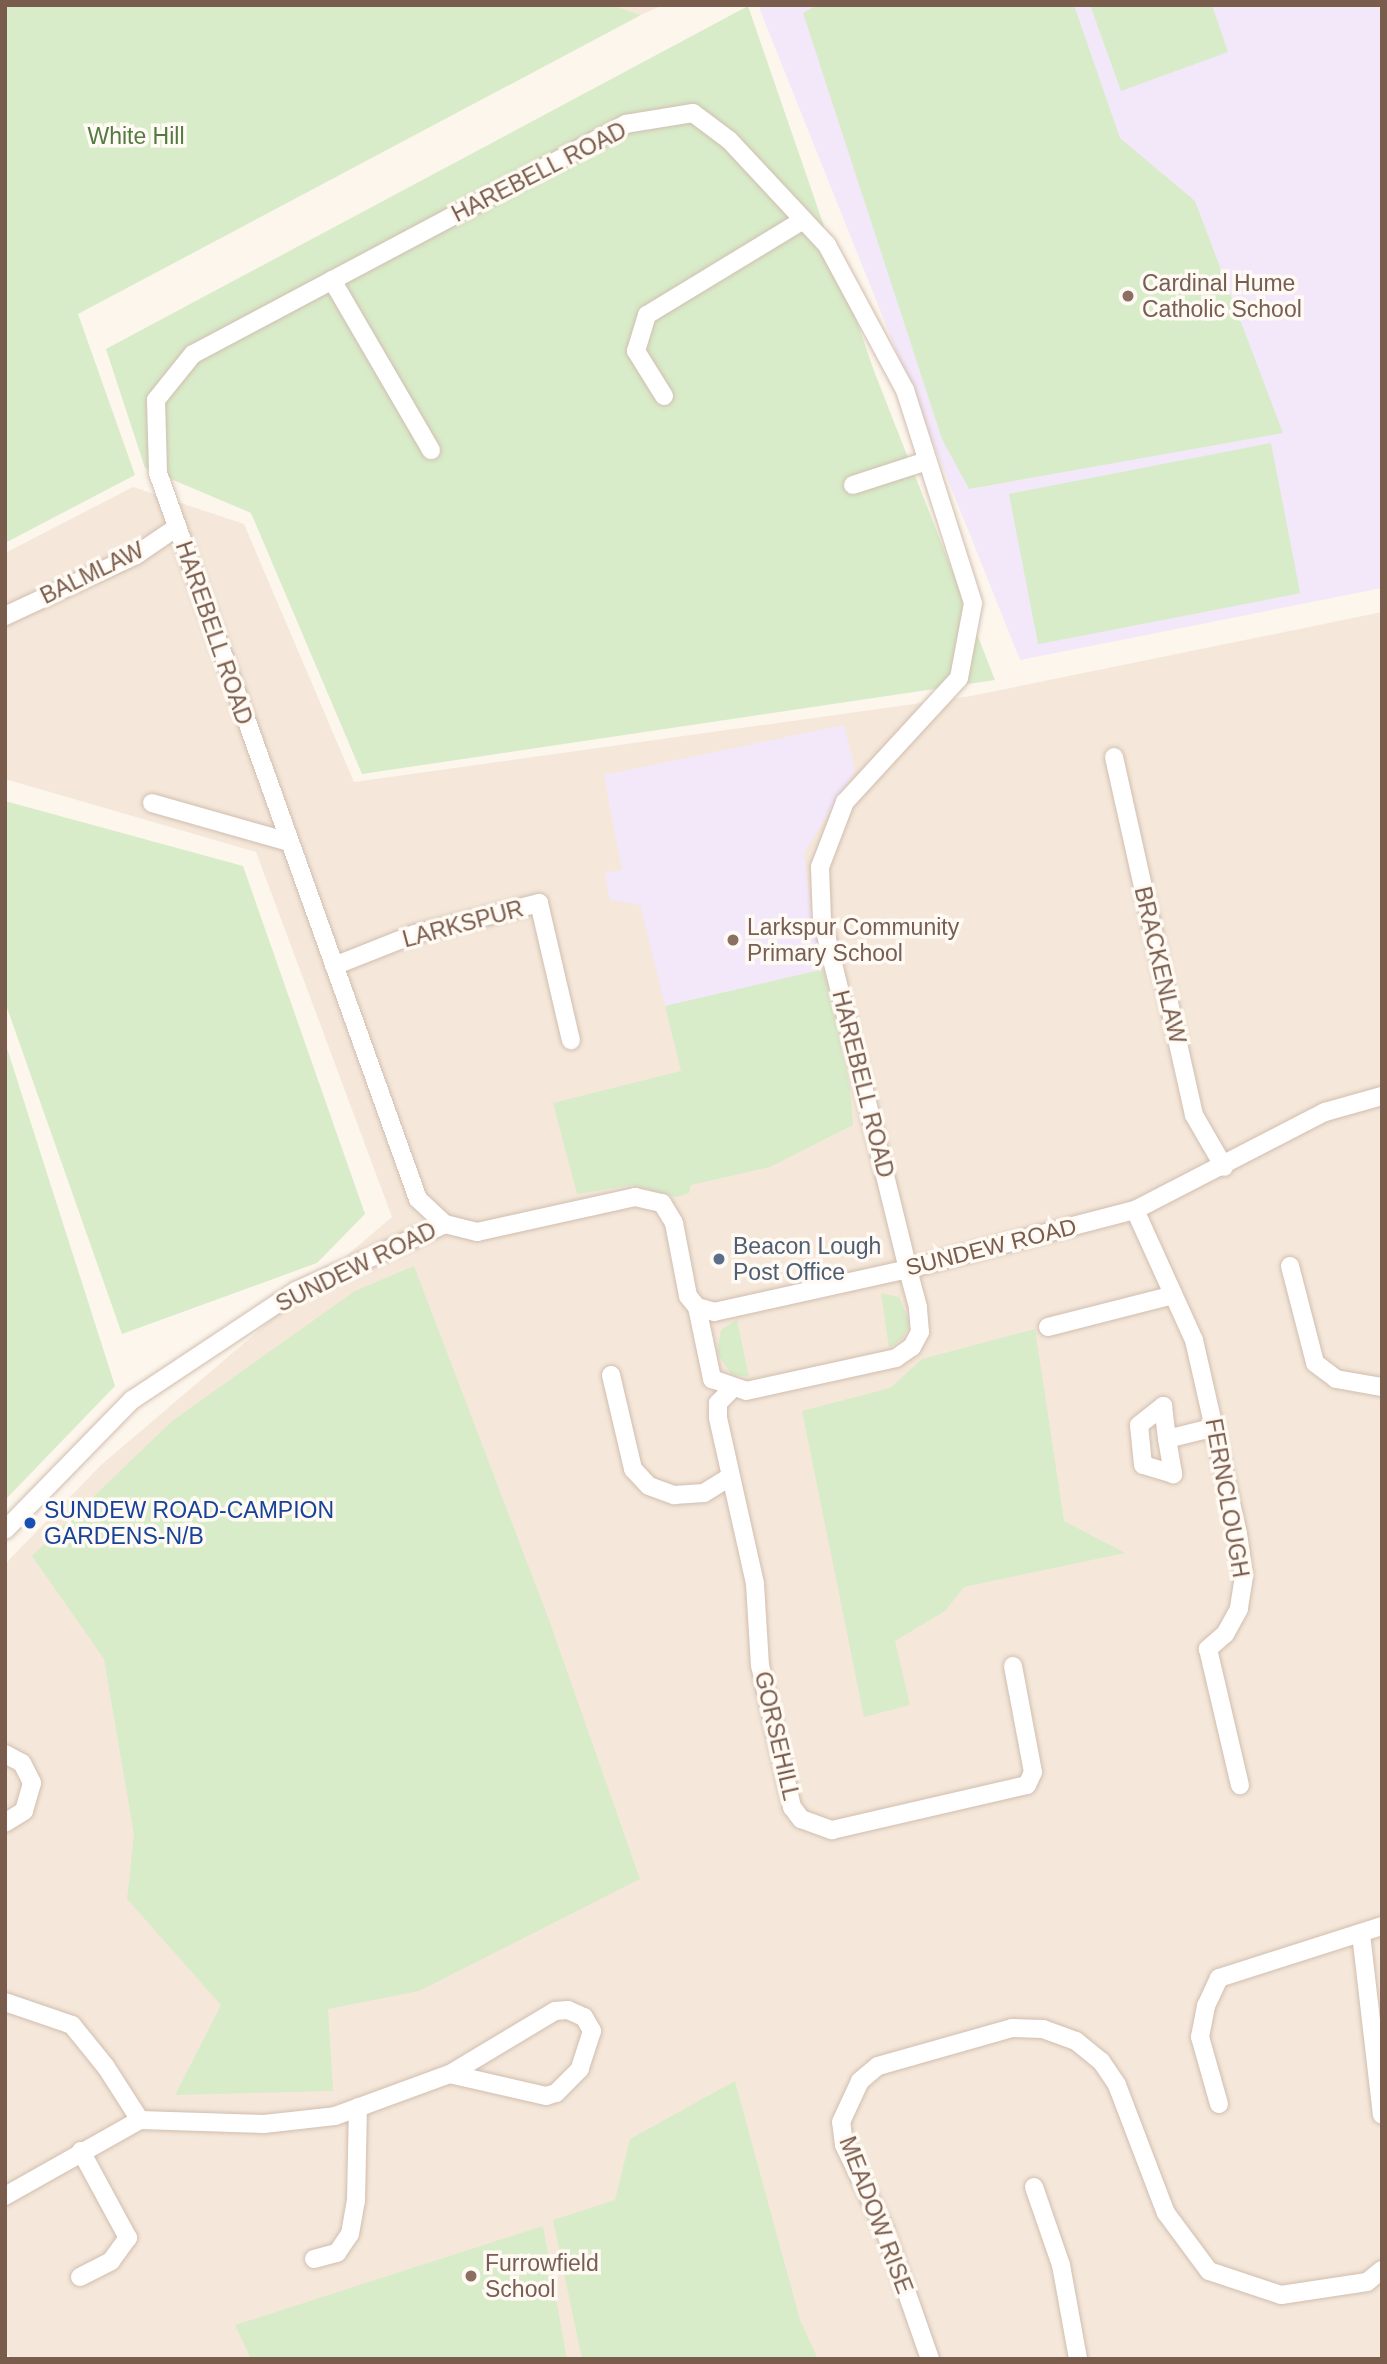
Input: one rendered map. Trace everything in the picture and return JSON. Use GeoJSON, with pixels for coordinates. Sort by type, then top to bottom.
{"type":"FeatureCollection","features":[{"type":"Feature","properties":{"kind":"street","name":"HAREBELL ROAD"},"geometry":{"type":"LineString","coordinates":[[445,1224],[418,1199],[158,473],[156,400],[193,354],[626,124],[693,113],[729,140],[827,245],[905,390],[973,603],[959,678],[845,802],[820,867],[822,920],[908,1269],[920,1332],[912,1347],[896,1358],[746,1391],[732,1389]]}},
{"type":"Feature","properties":{"kind":"street"},"geometry":{"type":"LineString","coordinates":[[664,396],[636,351],[647,315],[803,220]]}},
{"type":"Feature","properties":{"kind":"street"},"geometry":{"type":"LineString","coordinates":[[332,280],[431,450]]}},
{"type":"Feature","properties":{"kind":"street"},"geometry":{"type":"LineString","coordinates":[[853,485],[927,461]]}},
{"type":"Feature","properties":{"kind":"street","name":"BALMLAW"},"geometry":{"type":"LineString","coordinates":[[5,615],[136,555],[177,527]]}},
{"type":"Feature","properties":{"kind":"street","name":"BRACKENLAW"},"geometry":{"type":"LineString","coordinates":[[1114,757],[1194,1115],[1224,1167]]}},
{"type":"Feature","properties":{"kind":"street"},"geometry":{"type":"LineString","coordinates":[[152,803],[289,842]]}},
{"type":"Feature","properties":{"kind":"street","name":"LARKSPUR"},"geometry":{"type":"LineString","coordinates":[[334,966],[415,934],[539,903],[571,1040]]}},
{"type":"Feature","properties":{"kind":"street","name":"SUNDEW ROAD"},"geometry":{"type":"LineString","coordinates":[[5,1530],[132,1400],[296,1291],[445,1224],[477,1232],[635,1197],[662,1203],[674,1223],[688,1296],[697,1307],[714,1312],[908,1269],[1135,1210],[1224,1167],[1325,1112],[1382,1096]]}},
{"type":"Feature","properties":{"kind":"street","name":"FERNCLOUGH"},"geometry":{"type":"LineString","coordinates":[[1135,1210],[1170,1296],[1194,1340],[1216,1427],[1244,1576],[1239,1609],[1225,1634],[1208,1649],[1240,1785]]}},
{"type":"Feature","properties":{"kind":"street"},"geometry":{"type":"LineString","coordinates":[[1290,1266],[1315,1363],[1336,1379],[1382,1387]]}},
{"type":"Feature","properties":{"kind":"street"},"geometry":{"type":"LineString","coordinates":[[1048,1327],[1170,1296]]}},
{"type":"Feature","properties":{"kind":"street"},"geometry":{"type":"LineString","coordinates":[[697,1307],[712,1379],[732,1389]]}},
{"type":"Feature","properties":{"kind":"street"},"geometry":{"type":"LineString","coordinates":[[611,1375],[633,1469],[649,1486],[674,1495],[704,1493],[730,1477]]}},
{"type":"Feature","properties":{"kind":"street","name":"GORSEHILL"},"geometry":{"type":"LineString","coordinates":[[732,1389],[718,1403],[730,1477],[755,1584],[760,1665],[792,1807],[810,1825],[832,1830],[1027,1785],[1032,1772],[1013,1666]]}},
{"type":"Feature","properties":{"kind":"street"},"geometry":{"type":"LineString","coordinates":[[1167,1439],[1216,1427]]}},
{"type":"Feature","properties":{"kind":"street"},"geometry":{"type":"LineString","coordinates":[[5,1754],[22,1763],[32,1783],[24,1811],[5,1823]]}},
{"type":"Feature","properties":{"kind":"street"},"geometry":{"type":"LineString","coordinates":[[1219,2104],[1200,2037],[1206,2006],[1219,1978],[1382,1926]]}},
{"type":"Feature","properties":{"kind":"street"},"geometry":{"type":"LineString","coordinates":[[1361,1934],[1382,2115]]}},
{"type":"Feature","properties":{"kind":"street"},"geometry":{"type":"LineString","coordinates":[[5,2002],[72,2025],[106,2067],[140,2120]]}},
{"type":"Feature","properties":{"kind":"street"},"geometry":{"type":"LineString","coordinates":[[5,2196],[140,2120],[264,2124],[335,2116],[450,2074],[555,2011],[568,2010],[584,2017],[592,2031],[580,2070],[556,2093],[547,2096],[450,2074]]}},
{"type":"Feature","properties":{"kind":"street","name":"MEADOW RISE"},"geometry":{"type":"LineString","coordinates":[[930,2359],[884,2228],[844,2145],[841,2122],[860,2081],[878,2066],[1012,2028],[1043,2029],[1076,2041],[1101,2061],[1117,2085],[1166,2213],[1209,2271],[1281,2295],[1367,2282],[1382,2270]]}},
{"type":"Feature","properties":{"kind":"street"},"geometry":{"type":"LineString","coordinates":[[314,2259],[337,2253],[350,2234],[356,2201],[358,2107]]}},
{"type":"Feature","properties":{"kind":"street"},"geometry":{"type":"LineString","coordinates":[[80,2277],[111,2261],[128,2238],[81,2151]]}},
{"type":"Feature","properties":{"kind":"street"},"geometry":{"type":"LineString","coordinates":[[1034,2187],[1061,2265],[1078,2359]]}},
{"type":"Feature","properties":{"kind":"shaded area"},"geometry":{"type":"Polygon","coordinates":[[[612,5],[663,5],[641,15],[612,5]]]}},
{"type":"Feature","properties":{"kind":"shaded area","name":"Cardinal Hume Catholic School"},"geometry":{"type":"Polygon","coordinates":[[[758,5],[1382,5],[1382,588],[1020,660],[758,5]]]}},
{"type":"Feature","properties":{"kind":"shaded area"},"geometry":{"type":"Polygon","coordinates":[[[133,487],[244,524],[354,782],[971,696],[1382,612],[1382,2359],[11,2359],[5,2350],[5,1564],[101,1465],[392,1217],[256,852],[5,779],[5,553],[133,487]]]}},
{"type":"Feature","properties":{"kind":"shaded area","name":"Larkspur Community Primary School"},"geometry":{"type":"Polygon","coordinates":[[[844,725],[855,771],[804,853],[811,910],[850,1088],[694,1121],[640,905],[610,900],[605,873],[622,870],[604,775],[844,725]]]}},
{"type":"Feature","properties":{"kind":"green space","name":"White Hill"},"geometry":{"type":"Polygon","coordinates":[[[5,5],[612,5],[641,15],[78,314],[135,475],[5,543],[5,5]]]}},
{"type":"Feature","properties":{"kind":"green space"},"geometry":{"type":"Polygon","coordinates":[[[817,5],[1074,5],[1120,138],[1195,201],[1283,433],[969,489],[942,439],[803,13],[817,5]]]}},
{"type":"Feature","properties":{"kind":"green space"},"geometry":{"type":"Polygon","coordinates":[[[1090,5],[1212,5],[1228,52],[1121,91],[1090,5]]]}},
{"type":"Feature","properties":{"kind":"green space"},"geometry":{"type":"Polygon","coordinates":[[[748,6],[874,371],[995,680],[362,774],[251,513],[145,468],[106,349],[748,6]]]}},
{"type":"Feature","properties":{"kind":"green space"},"geometry":{"type":"Polygon","coordinates":[[[1271,443],[1300,593],[1038,644],[1009,494],[1271,443]]]}},
{"type":"Feature","properties":{"kind":"green space"},"geometry":{"type":"Polygon","coordinates":[[[5,801],[243,866],[365,1214],[317,1263],[122,1334],[5,1002],[5,801]]]}},
{"type":"Feature","properties":{"kind":"green space"},"geometry":{"type":"Polygon","coordinates":[[[824,969],[850,1088],[853,1125],[770,1167],[691,1185],[689,1193],[677,1197],[632,1185],[577,1194],[553,1103],[681,1071],[665,1006],[824,969]]]}},
{"type":"Feature","properties":{"kind":"green space"},"geometry":{"type":"Polygon","coordinates":[[[5,1042],[115,1386],[5,1500],[5,1042]]]}},
{"type":"Feature","properties":{"kind":"green space"},"geometry":{"type":"Polygon","coordinates":[[[414,1266],[549,1620],[640,1879],[419,1991],[328,2009],[333,2091],[175,2095],[221,2005],[127,1899],[134,1835],[104,1659],[32,1556],[172,1421],[355,1291],[414,1266]]]}},
{"type":"Feature","properties":{"kind":"green space"},"geometry":{"type":"Polygon","coordinates":[[[881,1293],[899,1297],[910,1323],[903,1338],[889,1348],[881,1293]]]}},
{"type":"Feature","properties":{"kind":"green space"},"geometry":{"type":"Polygon","coordinates":[[[737,1319],[749,1377],[731,1374],[717,1352],[721,1330],[737,1319]]]}},
{"type":"Feature","properties":{"kind":"green space"},"geometry":{"type":"Polygon","coordinates":[[[1035,1329],[1064,1521],[1125,1553],[964,1587],[945,1611],[895,1641],[910,1705],[864,1717],[802,1411],[890,1388],[922,1359],[1035,1329]]]}},
{"type":"Feature","properties":{"kind":"green space"},"geometry":{"type":"Polygon","coordinates":[[[735,2081],[800,2320],[818,2359],[582,2359],[553,2220],[615,2200],[630,2139],[735,2081]]]}},
{"type":"Feature","properties":{"kind":"green space","name":"Furrowfield School"},"geometry":{"type":"Polygon","coordinates":[[[543,2226],[567,2359],[251,2359],[235,2325],[543,2226]]]}},
{"type":"Feature","properties":{"kind":"place","name":"Cardinal Hume Catholic School"},"geometry":{"type":"Point","coordinates":[1128,296]}},
{"type":"Feature","properties":{"kind":"place","name":"Larkspur Community Primary School"},"geometry":{"type":"Point","coordinates":[733,940]}},
{"type":"Feature","properties":{"kind":"place","name":"Beacon Lough Post Office"},"geometry":{"type":"Point","coordinates":[719,1259]}},
{"type":"Feature","properties":{"kind":"place","name":"SUNDEW ROAD-CAMPION GARDENS-N/B"},"geometry":{"type":"Point","coordinates":[30,1523]}},
{"type":"Feature","properties":{"kind":"place","name":"Furrowfield School"},"geometry":{"type":"Point","coordinates":[471,2276]}}]}
